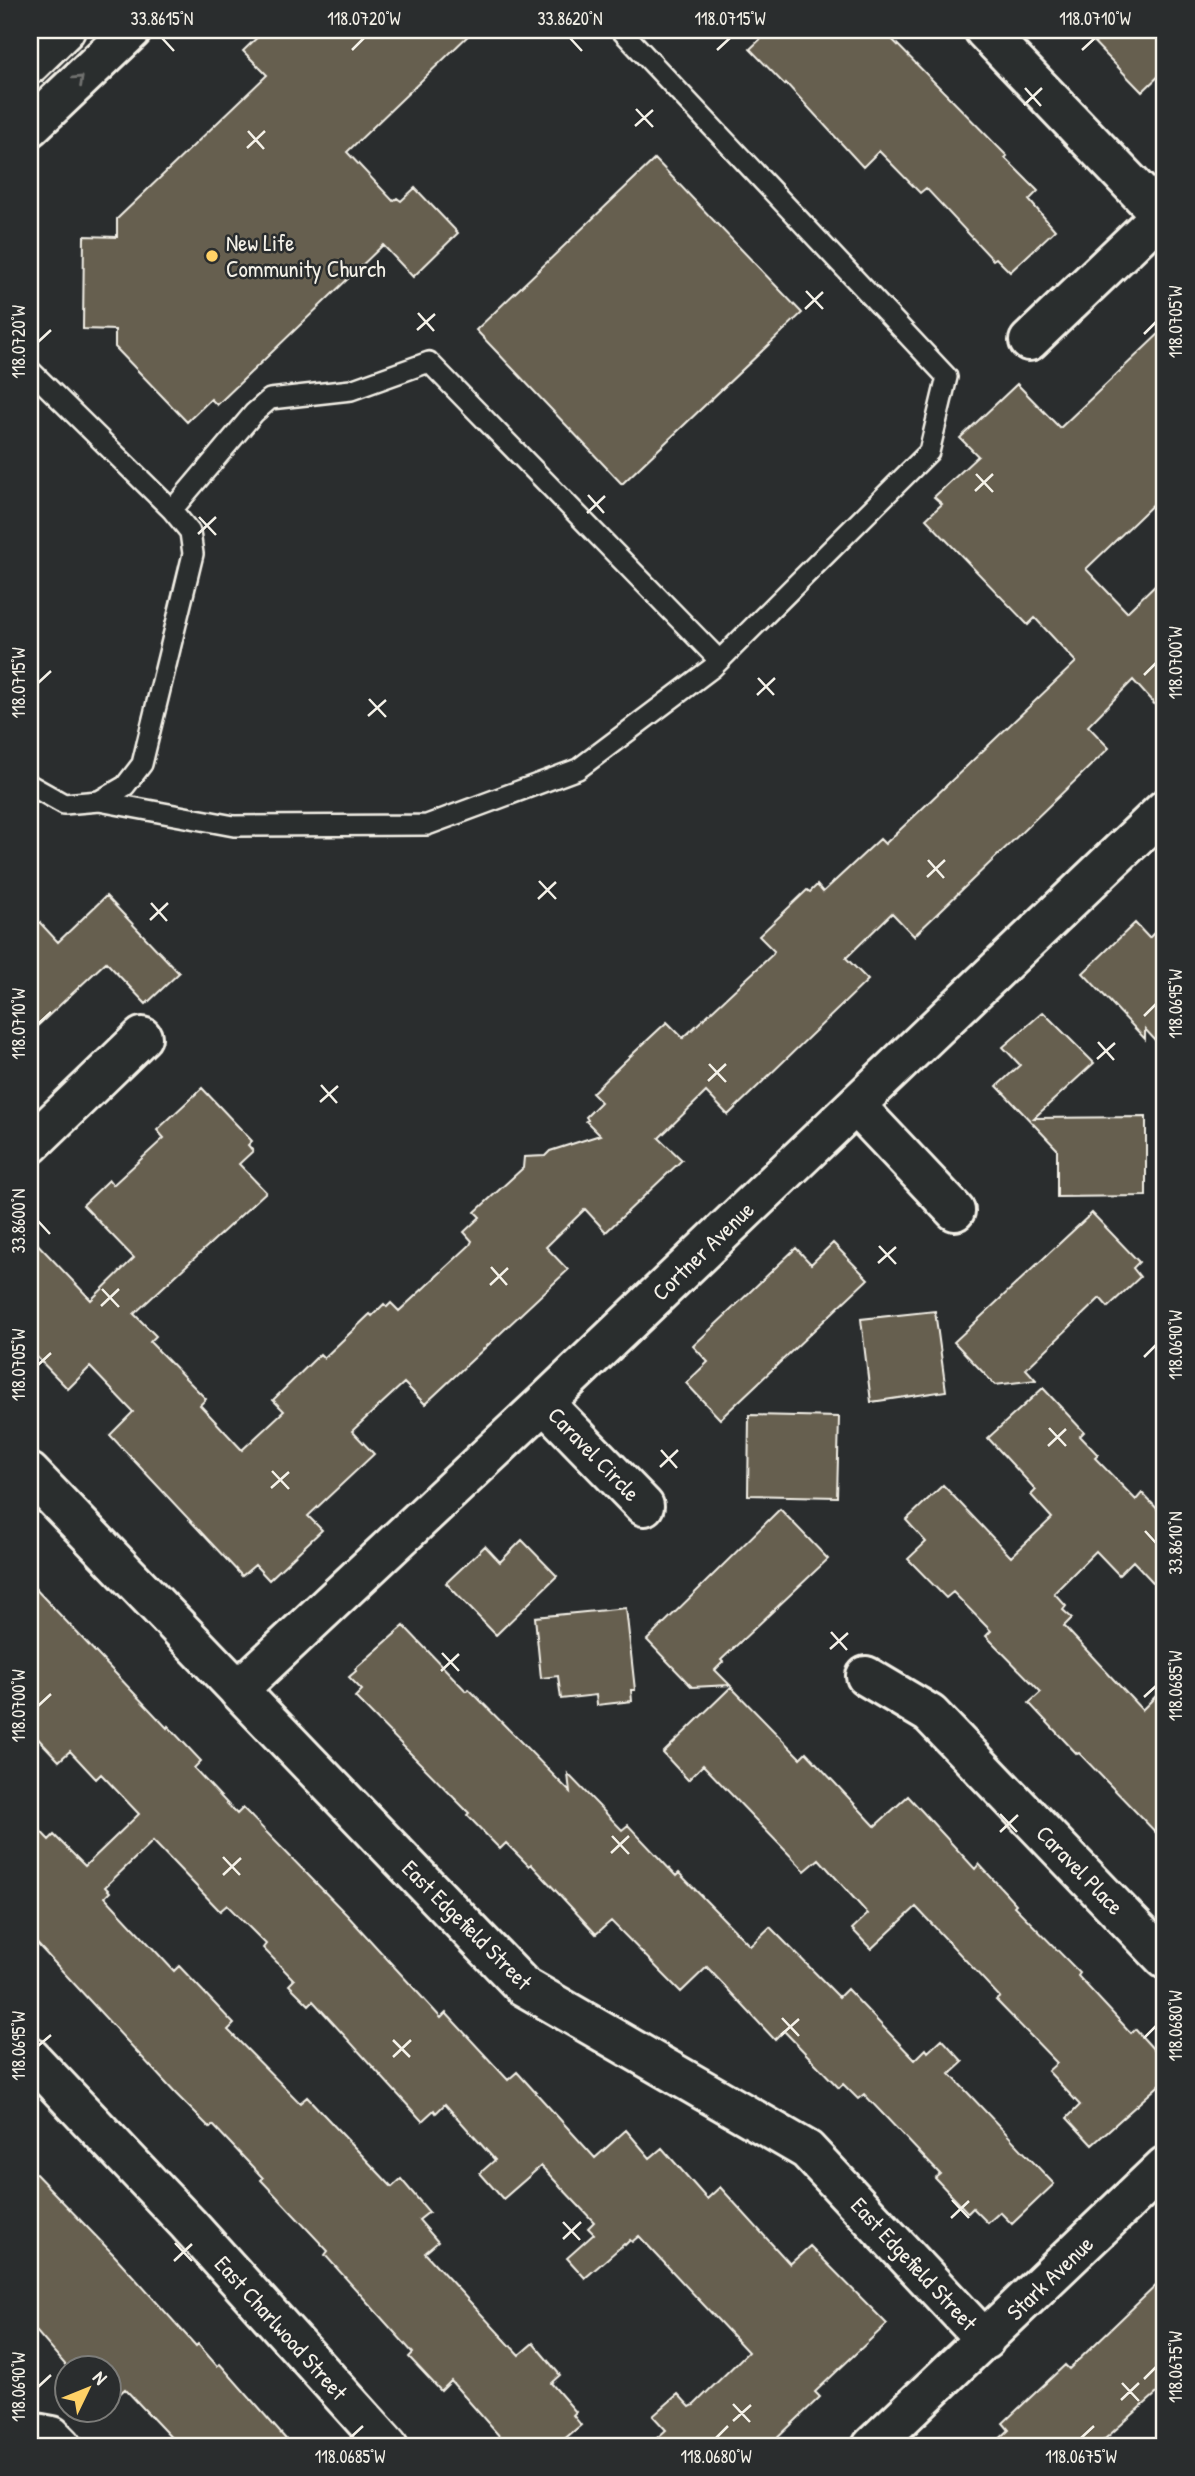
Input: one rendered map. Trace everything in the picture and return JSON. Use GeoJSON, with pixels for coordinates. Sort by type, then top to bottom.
{"type":"FeatureCollection","features":[{"type":"Feature","properties":{"kind":"street"},"geometry":{"type":"LineString","coordinates":[[30,64],[65,30]]}},
{"type":"Feature","properties":{"kind":"street"},"geometry":{"type":"LineString","coordinates":[[30,127],[132,30]]}},
{"type":"Feature","properties":{"kind":"street"},"geometry":{"type":"LineString","coordinates":[[984,30],[1163,213],[1029,341]]}},
{"type":"Feature","properties":{"kind":"street","name":"Cortner Avenue"},"geometry":{"type":"LineString","coordinates":[[239,1690],[1163,817]]}},
{"type":"Feature","properties":{"kind":"street"},"geometry":{"type":"LineString","coordinates":[[30,1145],[142,1037]]}},
{"type":"Feature","properties":{"kind":"street"},"geometry":{"type":"LineString","coordinates":[[856,1106],[955,1211]]}},
{"type":"Feature","properties":{"kind":"street","name":"Caravel Circle"},"geometry":{"type":"LineString","coordinates":[[544,1403],[644,1506]]}},
{"type":"Feature","properties":{"kind":"street","name":"East Edgefield Street"},"geometry":{"type":"LineString","coordinates":[[30,1473],[523,1986],[807,2150],[985,2340]]}},
{"type":"Feature","properties":{"kind":"street","name":"Caravel Place"},"geometry":{"type":"LineString","coordinates":[[866,1676],[930,1714],[1165,1959]]}},
{"type":"Feature","properties":{"kind":"street","name":"East Charlwood Street"},"geometry":{"type":"LineString","coordinates":[[30,2057],[188,2224],[388,2446]]}},
{"type":"Feature","properties":{"kind":"street","name":"Stark Avenue"},"geometry":{"type":"LineString","coordinates":[[872,2446],[1165,2166]]}},
{"type":"Feature","properties":{"kind":"street"},"geometry":{"type":"LineString","coordinates":[[30,2432],[52,2436],[62,2446]]}},
{"type":"Feature","properties":{"kind":"lane"},"geometry":{"type":"LineString","coordinates":[[30,785],[64,804],[100,801],[234,826],[427,825],[578,769],[719,660],[929,452],[947,377],[621,30]]}},
{"type":"Feature","properties":{"kind":"lane"},"geometry":{"type":"LineString","coordinates":[[172,510],[254,413],[270,399],[351,390],[429,362],[719,660]]}},
{"type":"Feature","properties":{"kind":"lane"},"geometry":{"type":"LineString","coordinates":[[30,370],[172,510],[190,532],[192,554],[142,764],[125,786],[100,801]]}},
{"type":"Feature","properties":{"kind":"building","name":"New Life Community Church"},"geometry":{"type":"Polygon","coordinates":[[[265,30],[474,30],[347,152],[393,201],[397,198],[401,201],[415,188],[458,233],[413,277],[383,245],[217,405],[211,399],[187,422],[115,347],[115,330],[83,329],[84,236],[117,237],[117,219],[267,75],[243,51],[265,30]]]}},
{"type":"Feature","properties":{"kind":"building"},"geometry":{"type":"Polygon","coordinates":[[[770,30],[883,30],[1038,191],[1029,200],[1055,230],[1010,272],[996,258],[993,260],[926,188],[920,193],[879,151],[863,167],[786,83],[785,85],[750,49],[770,30]]]}},
{"type":"Feature","properties":{"kind":"building"},"geometry":{"type":"Polygon","coordinates":[[[1082,30],[1165,30],[1165,70],[1142,92],[1082,30]]]}},
{"type":"Feature","properties":{"kind":"building"},"geometry":{"type":"Polygon","coordinates":[[[655,159],[802,313],[622,484],[476,330],[655,159]]]}},
{"type":"Feature","properties":{"kind":"building"},"geometry":{"type":"Polygon","coordinates":[[[1165,328],[1165,493],[1086,569],[1127,612],[1165,575],[1165,716],[1133,680],[1088,726],[1109,748],[914,936],[892,913],[846,958],[868,980],[728,1115],[706,1092],[659,1138],[682,1160],[606,1232],[585,1209],[546,1247],[568,1270],[425,1404],[404,1383],[352,1431],[374,1454],[308,1516],[322,1530],[269,1580],[255,1565],[242,1576],[110,1435],[133,1412],[90,1367],[68,1389],[30,1350],[30,1236],[91,1300],[134,1258],[83,1205],[109,1180],[113,1185],[164,1138],[157,1130],[202,1088],[252,1141],[248,1145],[253,1151],[239,1164],[266,1192],[134,1314],[156,1336],[150,1342],[206,1399],[200,1405],[242,1450],[284,1411],[273,1400],[320,1354],[324,1358],[384,1304],[387,1307],[391,1303],[399,1311],[470,1245],[472,1241],[464,1232],[480,1217],[475,1212],[523,1168],[524,1157],[545,1156],[550,1151],[600,1135],[586,1121],[586,1117],[601,1102],[592,1093],[624,1062],[667,1022],[683,1038],[773,954],[774,951],[759,936],[807,890],[810,892],[817,885],[823,892],[880,839],[885,844],[1076,662],[1035,618],[1028,625],[926,519],[942,504],[934,497],[978,456],[960,438],[1017,384],[1060,428],[1165,328]]]}},
{"type":"Feature","properties":{"kind":"building"},"geometry":{"type":"Polygon","coordinates":[[[106,896],[179,973],[146,1004],[106,962],[30,1033],[30,912],[58,942],[106,896]]]}},
{"type":"Feature","properties":{"kind":"building"},"geometry":{"type":"Polygon","coordinates":[[[1165,922],[1165,1051],[1145,1029],[1145,1039],[1083,973],[1135,923],[1149,938],[1165,922]]]}},
{"type":"Feature","properties":{"kind":"building"},"geometry":{"type":"Polygon","coordinates":[[[1043,1012],[1094,1063],[1034,1118],[1146,1117],[1146,1196],[1057,1197],[1057,1149],[997,1086],[1020,1065],[1003,1047],[1043,1012]]]}},
{"type":"Feature","properties":{"kind":"building"},"geometry":{"type":"Polygon","coordinates":[[[1092,1213],[1139,1262],[1133,1268],[1140,1277],[1108,1307],[1100,1298],[1026,1369],[1036,1380],[995,1385],[954,1342],[1092,1213]]]}},
{"type":"Feature","properties":{"kind":"building"},"geometry":{"type":"Polygon","coordinates":[[[833,1243],[868,1279],[720,1419],[686,1383],[708,1362],[693,1346],[796,1248],[811,1264],[833,1243]]]}},
{"type":"Feature","properties":{"kind":"building"},"geometry":{"type":"Polygon","coordinates":[[[935,1311],[946,1391],[871,1402],[861,1319],[935,1311]]]}},
{"type":"Feature","properties":{"kind":"building"},"geometry":{"type":"Polygon","coordinates":[[[1043,1388],[1084,1432],[1080,1436],[1098,1455],[1095,1458],[1136,1500],[1142,1493],[1165,1517],[1165,1595],[1133,1561],[1119,1575],[1096,1551],[1054,1593],[1066,1606],[1063,1610],[1072,1618],[1064,1626],[1142,1710],[1165,1687],[1165,1842],[1029,1703],[1041,1692],[986,1636],[991,1631],[953,1592],[946,1598],[908,1559],[926,1542],[906,1520],[943,1485],[1011,1557],[1052,1518],[1031,1495],[1036,1490],[988,1438],[1043,1388]]]}},
{"type":"Feature","properties":{"kind":"building"},"geometry":{"type":"Polygon","coordinates":[[[749,1415],[839,1417],[837,1497],[748,1495],[749,1415]]]}},
{"type":"Feature","properties":{"kind":"building"},"geometry":{"type":"Polygon","coordinates":[[[780,1509],[828,1559],[721,1660],[723,1662],[715,1670],[730,1685],[692,1687],[647,1640],[780,1509]]]}},
{"type":"Feature","properties":{"kind":"building"},"geometry":{"type":"Polygon","coordinates":[[[522,1540],[557,1576],[496,1635],[446,1583],[485,1546],[500,1562],[522,1540]]]}},
{"type":"Feature","properties":{"kind":"building"},"geometry":{"type":"Polygon","coordinates":[[[30,1583],[201,1761],[194,1768],[237,1814],[243,1808],[347,1915],[441,2018],[446,2013],[508,2080],[517,2072],[595,2158],[626,2130],[650,2158],[662,2148],[707,2199],[720,2187],[790,2264],[810,2246],[887,2324],[815,2392],[820,2397],[769,2446],[648,2446],[666,2430],[653,2416],[678,2394],[690,2407],[694,2405],[748,2352],[639,2236],[624,2244],[585,2278],[567,2258],[594,2234],[588,2228],[594,2222],[541,2166],[503,2199],[480,2173],[495,2160],[445,2104],[422,2121],[313,2001],[309,2005],[289,1985],[294,1980],[263,1948],[266,1944],[227,1905],[220,1911],[153,1841],[105,1887],[110,1892],[105,1897],[174,1971],[179,1966],[234,2024],[228,2030],[300,2103],[307,2097],[392,2187],[401,2179],[429,2212],[419,2220],[438,2242],[425,2253],[519,2355],[533,2343],[560,2375],[551,2383],[576,2412],[573,2415],[581,2425],[556,2446],[508,2446],[451,2381],[441,2391],[409,2357],[413,2353],[325,2255],[328,2251],[261,2180],[263,2178],[213,2125],[210,2128],[176,2094],[30,1936],[30,1820],[49,1840],[54,1835],[85,1866],[139,1814],[101,1774],[96,1779],[70,1751],[59,1761],[30,1730],[30,1583]]]}},
{"type":"Feature","properties":{"kind":"building"},"geometry":{"type":"Polygon","coordinates":[[[626,1608],[635,1690],[631,1690],[632,1701],[597,1705],[596,1695],[561,1699],[558,1676],[541,1678],[535,1617],[626,1608]]]}},
{"type":"Feature","properties":{"kind":"building"},"geometry":{"type":"Polygon","coordinates":[[[404,1626],[466,1691],[469,1689],[570,1792],[568,1774],[622,1830],[628,1825],[676,1876],[679,1873],[750,1946],[770,1927],[839,1997],[847,1989],[915,2060],[942,2039],[963,2062],[950,2074],[1054,2184],[1012,2224],[1000,2212],[988,2223],[973,2208],[968,2213],[935,2178],[940,2174],[864,2094],[858,2099],[843,2084],[839,2088],[784,2031],[775,2040],[707,1967],[681,1992],[611,1921],[596,1934],[531,1864],[529,1866],[506,1843],[500,1849],[467,1815],[469,1813],[355,1697],[362,1690],[349,1677],[404,1626]]]}},
{"type":"Feature","properties":{"kind":"building"},"geometry":{"type":"Polygon","coordinates":[[[731,1687],[800,1758],[806,1752],[875,1826],[908,1796],[975,1869],[979,1864],[1016,1904],[1014,1906],[1080,1973],[1078,1976],[1131,2033],[1135,2029],[1165,2062],[1165,2080],[1092,2145],[1067,2118],[1080,2105],[1048,2071],[1057,2063],[996,2000],[1000,1997],[916,1907],[871,1949],[852,1929],[868,1914],[819,1859],[805,1871],[703,1765],[688,1780],[663,1753],[731,1687]]]}},
{"type":"Feature","properties":{"kind":"building"},"geometry":{"type":"Polygon","coordinates":[[[30,2168],[196,2346],[198,2344],[217,2366],[220,2364],[292,2446],[179,2446],[125,2389],[122,2392],[122,2354],[56,2354],[30,2324],[30,2168]]]}},
{"type":"Feature","properties":{"kind":"building"},"geometry":{"type":"Polygon","coordinates":[[[1165,2277],[1165,2386],[1097,2446],[992,2446],[1009,2430],[1003,2423],[1065,2365],[1069,2369],[1165,2277]]]}},
{"type":"Feature","properties":{"kind":"place","name":"New Life Community Church"},"geometry":{"type":"Point","coordinates":[212,256]}}]}
